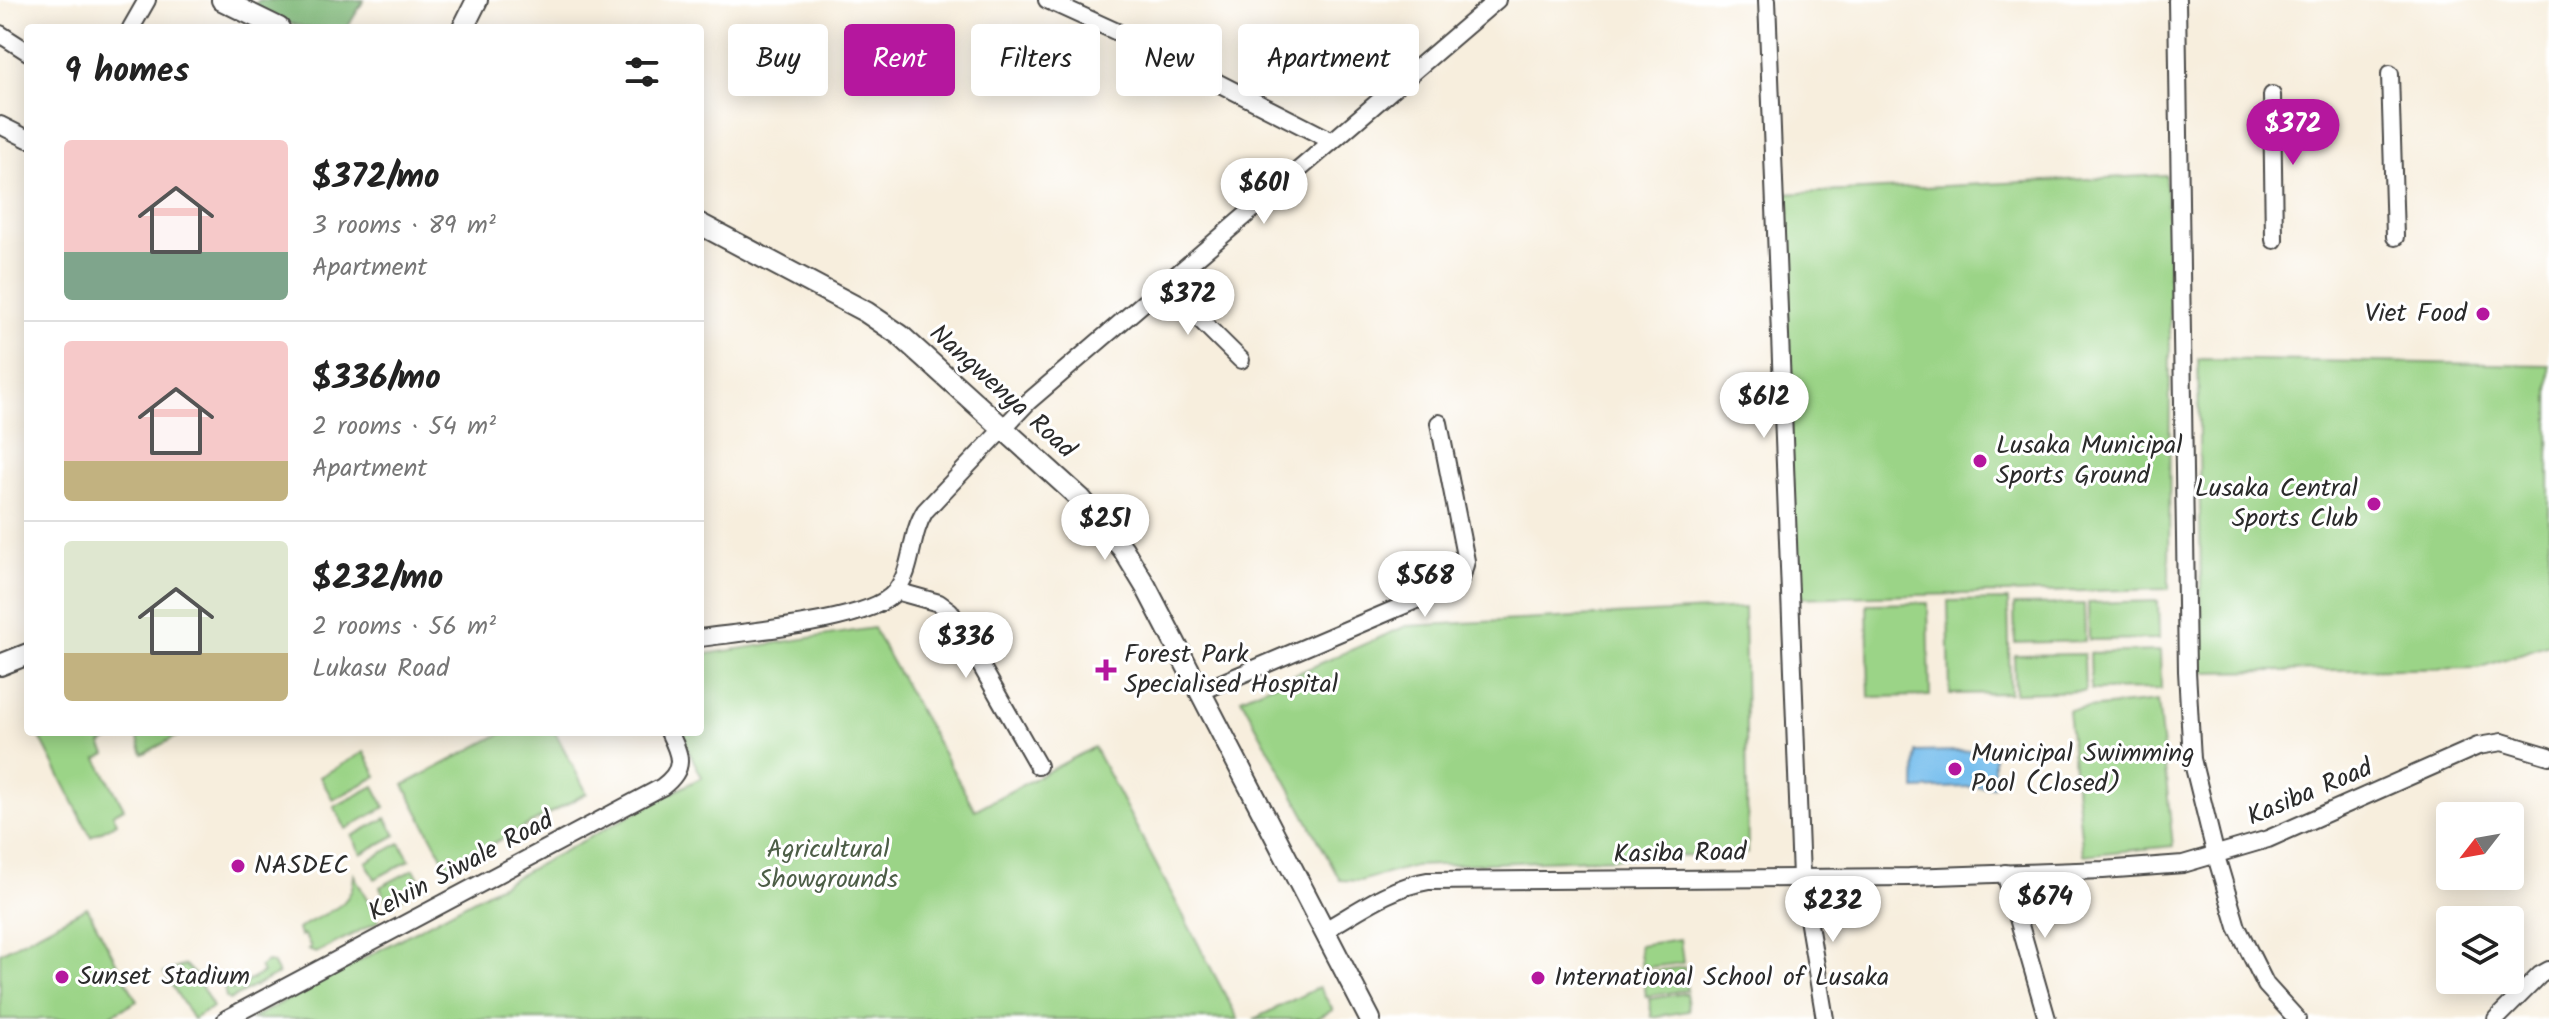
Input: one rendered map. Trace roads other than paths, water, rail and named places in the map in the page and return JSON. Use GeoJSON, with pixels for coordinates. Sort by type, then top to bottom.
{"type":"FeatureCollection","features":[{"type":"Feature","properties":{"kind":"main road"},"geometry":{"type":"LineString","coordinates":[[222,0],[271,24]]}},
{"type":"Feature","properties":{"kind":"main road"},"geometry":{"type":"LineString","coordinates":[[465,24],[477,0]]}},
{"type":"Feature","properties":{"kind":"main road","name":"Nangwenya Road"},"geometry":{"type":"LineString","coordinates":[[704,226],[866,312],[900,335],[1081,499],[1117,541],[1146,587],[1370,1019]]}},
{"type":"Feature","properties":{"kind":"main road"},"geometry":{"type":"LineString","coordinates":[[0,665],[24,656]]}},
{"type":"Feature","properties":{"kind":"street"},"geometry":{"type":"LineString","coordinates":[[133,24],[147,0]]}},
{"type":"Feature","properties":{"kind":"street"},"geometry":{"type":"LineString","coordinates":[[1047,0],[1126,36],[1332,141]]}},
{"type":"Feature","properties":{"kind":"street"},"geometry":{"type":"LineString","coordinates":[[1767,0],[1801,877],[1825,1019]]}},
{"type":"Feature","properties":{"kind":"street"},"geometry":{"type":"LineString","coordinates":[[2177,0],[2187,671],[2192,759],[2237,927],[2266,985],[2297,1019]]}},
{"type":"Feature","properties":{"kind":"street"},"geometry":{"type":"LineString","coordinates":[[704,637],[861,613],[874,608],[896,591],[903,578],[915,531],[925,511],[1028,402],[1490,2]]}},
{"type":"Feature","properties":{"kind":"street"},"geometry":{"type":"LineString","coordinates":[[0,34],[24,49]]}},
{"type":"Feature","properties":{"kind":"street"},"geometry":{"type":"LineString","coordinates":[[2390,74],[2395,237]]}},
{"type":"Feature","properties":{"kind":"street"},"geometry":{"type":"LineString","coordinates":[[2272,95],[2274,240]]}},
{"type":"Feature","properties":{"kind":"street"},"geometry":{"type":"LineString","coordinates":[[0,125],[24,137]]}},
{"type":"Feature","properties":{"kind":"street"},"geometry":{"type":"LineString","coordinates":[[1165,285],[1241,360]]}},
{"type":"Feature","properties":{"kind":"street"},"geometry":{"type":"LineString","coordinates":[[1200,692],[1440,590],[1462,576],[1466,561],[1439,423]]}},
{"type":"Feature","properties":{"kind":"street"},"geometry":{"type":"LineString","coordinates":[[896,591],[939,603],[950,611],[1038,766]]}},
{"type":"Feature","properties":{"kind":"street","name":"Kelvin Siwale Road"},"geometry":{"type":"LineString","coordinates":[[226,1019],[662,787],[673,779],[680,765],[671,736]]}},
{"type":"Feature","properties":{"kind":"street","name":"Kasiba Road"},"geometry":{"type":"LineString","coordinates":[[1325,930],[1392,892],[1428,881],[1909,877],[2183,864],[2280,834],[2478,746],[2502,742],[2549,756]]}},
{"type":"Feature","properties":{"kind":"street"},"geometry":{"type":"LineString","coordinates":[[2005,873],[2047,1019]]}},
{"type":"Feature","properties":{"kind":"street"},"geometry":{"type":"LineString","coordinates":[[2496,1019],[2540,975],[2549,970]]}},
{"type":"Feature","properties":{"kind":"water","name":"Municipal Swimming Pool (Closed)"},"geometry":{"type":"Polygon","coordinates":[[[1994,750],[1994,786],[1915,789],[1916,752],[1994,750]]]}},
{"type":"Feature","properties":{"kind":"place","name":"Viet Food"},"geometry":{"type":"Point","coordinates":[2483,314]}},
{"type":"Feature","properties":{"kind":"place","name":"Lusaka Municipal Sports Ground"},"geometry":{"type":"Point","coordinates":[1980,461]}},
{"type":"Feature","properties":{"kind":"place","name":"Lusaka Central Sports Club"},"geometry":{"type":"Point","coordinates":[2374,504]}},
{"type":"Feature","properties":{"kind":"place","name":"Forest Park Specialised Hospital"},"geometry":{"type":"Point","coordinates":[1106,670]}},
{"type":"Feature","properties":{"kind":"place","name":"Municipal Swimming Pool (Closed)"},"geometry":{"type":"Point","coordinates":[1955,769]}},
{"type":"Feature","properties":{"kind":"place","name":"NASDEC"},"geometry":{"type":"Point","coordinates":[238,866]}},
{"type":"Feature","properties":{"kind":"place","name":"Sunset Stadium"},"geometry":{"type":"Point","coordinates":[62,977]}},
{"type":"Feature","properties":{"kind":"place","name":"International School of Lusaka"},"geometry":{"type":"Point","coordinates":[1538,978]}},
{"type":"Feature","properties":{"kind":"park label","name":"Agricultural Showgrounds"},"geometry":{"type":"Point","coordinates":[828,865]}}]}
